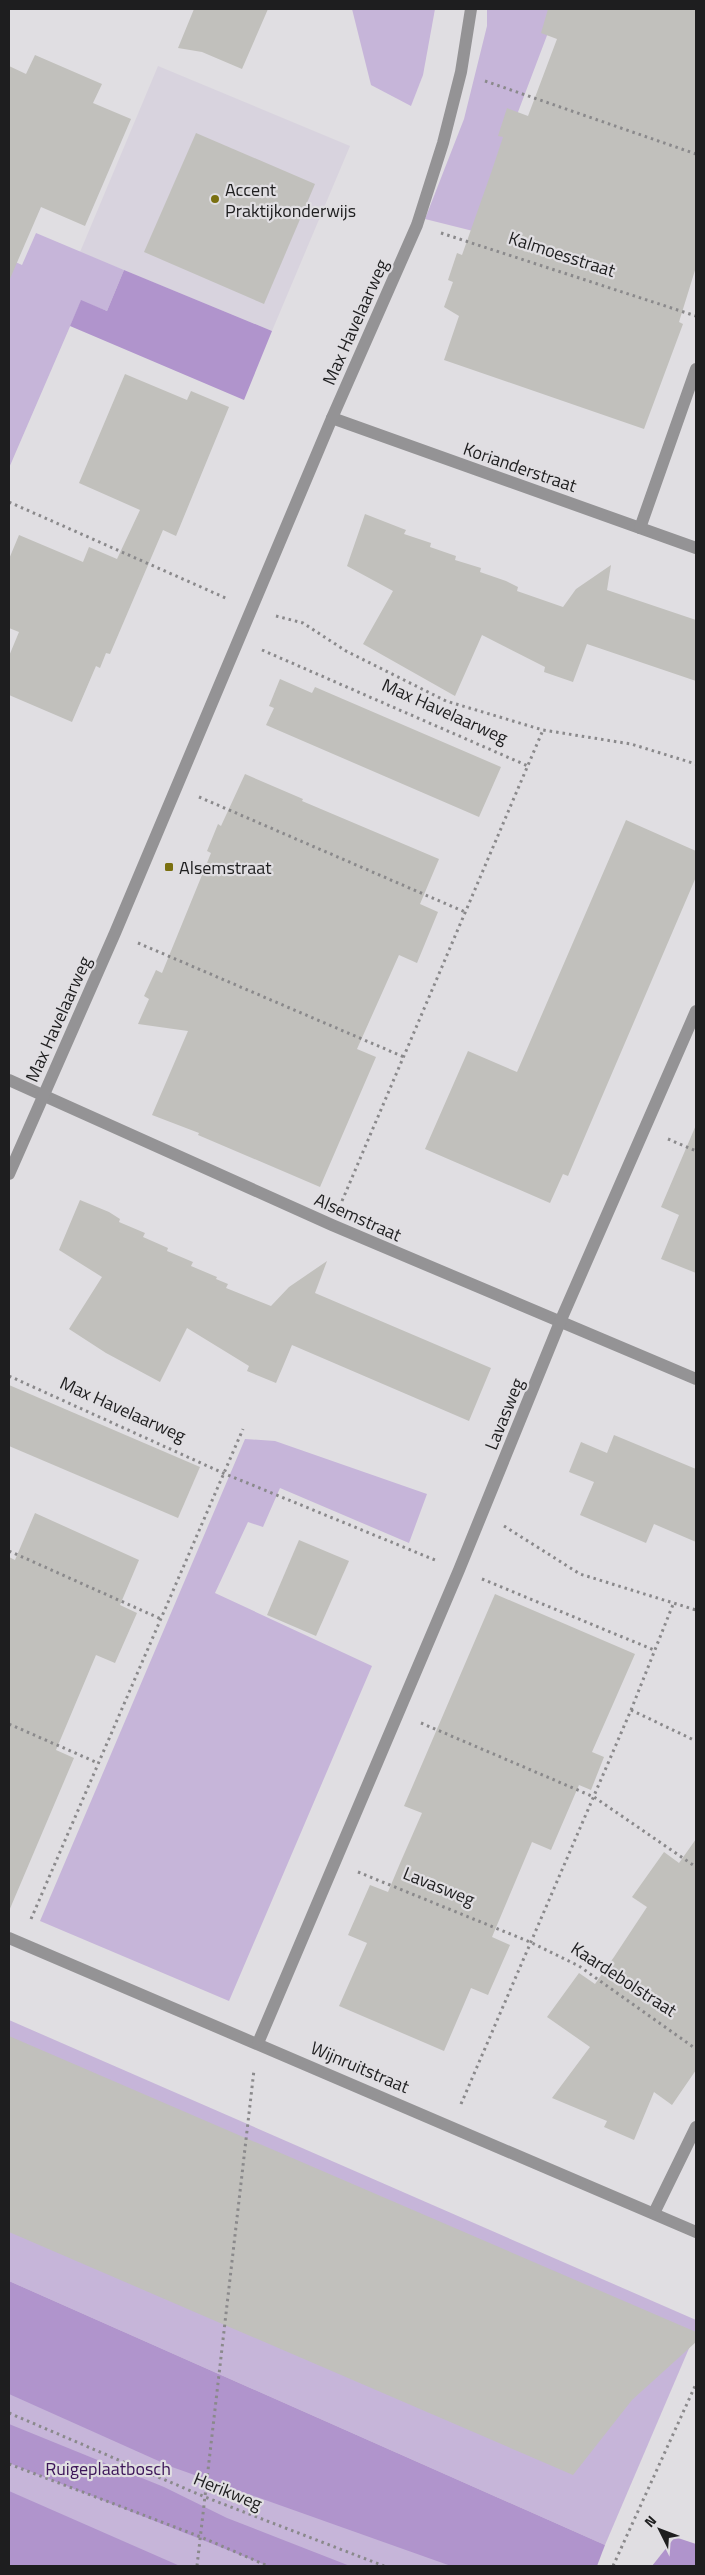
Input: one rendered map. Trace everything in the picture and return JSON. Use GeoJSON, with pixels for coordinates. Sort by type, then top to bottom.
{"type":"FeatureCollection","features":[{"type":"Feature","properties":{"kind":"street","name":"Max Havelaarweg"},"geometry":{"type":"LineString","coordinates":[[9,1174],[115,933],[332,418],[417,225],[443,143],[461,72],[471,9]]}},
{"type":"Feature","properties":{"kind":"street"},"geometry":{"type":"LineString","coordinates":[[640,528],[696,370]]}},
{"type":"Feature","properties":{"kind":"street","name":"Korianderstraat"},"geometry":{"type":"LineString","coordinates":[[332,418],[696,548]]}},
{"type":"Feature","properties":{"kind":"street","name":"Lavasweg"},"geometry":{"type":"LineString","coordinates":[[258,2043],[482,1513],[560,1322],[696,1011]]}},
{"type":"Feature","properties":{"kind":"street","name":"Alsemstraat"},"geometry":{"type":"LineString","coordinates":[[9,1080],[332,1225],[696,1379]]}},
{"type":"Feature","properties":{"kind":"street","name":"Wijnruitstraat"},"geometry":{"type":"LineString","coordinates":[[15,1940],[452,2125],[696,2232]]}},
{"type":"Feature","properties":{"kind":"street"},"geometry":{"type":"LineString","coordinates":[[654,2213],[696,2128]]}},
{"type":"Feature","properties":{"kind":"path"},"geometry":{"type":"LineString","coordinates":[[461,72],[696,154]]}},
{"type":"Feature","properties":{"kind":"path","name":"Kalmoesstraat"},"geometry":{"type":"LineString","coordinates":[[417,225],[696,316]]}},
{"type":"Feature","properties":{"kind":"path"},"geometry":{"type":"LineString","coordinates":[[9,502],[251,609],[303,623],[346,651],[446,701],[543,730],[631,744],[696,764]]}},
{"type":"Feature","properties":{"kind":"path","name":"Max Havelaarweg"},"geometry":{"type":"LineString","coordinates":[[238,639],[528,766]]}},
{"type":"Feature","properties":{"kind":"path"},"geometry":{"type":"LineString","coordinates":[[332,1225],[543,730]]}},
{"type":"Feature","properties":{"kind":"path"},"geometry":{"type":"LineString","coordinates":[[177,788],[465,912]]}},
{"type":"Feature","properties":{"kind":"path"},"geometry":{"type":"LineString","coordinates":[[115,933],[404,1057]]}},
{"type":"Feature","properties":{"kind":"path"},"geometry":{"type":"LineString","coordinates":[[644,1129],[696,1151]]}},
{"type":"Feature","properties":{"kind":"path","name":"Max Havelaarweg"},"geometry":{"type":"LineString","coordinates":[[9,1376],[223,1473]]}},
{"type":"Feature","properties":{"kind":"path"},"geometry":{"type":"LineString","coordinates":[[15,1940],[98,1764],[243,1429]]}},
{"type":"Feature","properties":{"kind":"path"},"geometry":{"type":"LineString","coordinates":[[482,1513],[580,1574],[696,1610]]}},
{"type":"Feature","properties":{"kind":"path"},"geometry":{"type":"LineString","coordinates":[[9,1551],[161,1619]]}},
{"type":"Feature","properties":{"kind":"path"},"geometry":{"type":"LineString","coordinates":[[452,2125],[631,1710],[674,1602]]}},
{"type":"Feature","properties":{"kind":"path"},"geometry":{"type":"LineString","coordinates":[[631,1710],[696,1741]]}},
{"type":"Feature","properties":{"kind":"path"},"geometry":{"type":"LineString","coordinates":[[398,1713],[594,1797],[696,1867]]}},
{"type":"Feature","properties":{"kind":"path"},"geometry":{"type":"LineString","coordinates":[[9,1724],[98,1764]]}},
{"type":"Feature","properties":{"kind":"path","name":"Lavasweg"},"geometry":{"type":"LineString","coordinates":[[335,1862],[530,1942]]}},
{"type":"Feature","properties":{"kind":"path","name":"Kaardebolstraat"},"geometry":{"type":"LineString","coordinates":[[530,1942],[579,1966],[696,2049]]}},
{"type":"Feature","properties":{"kind":"path"},"geometry":{"type":"LineString","coordinates":[[197,2566],[258,2043]]}},
{"type":"Feature","properties":{"kind":"path"},"geometry":{"type":"LineString","coordinates":[[613,2566],[696,2384]]}},
{"type":"Feature","properties":{"kind":"path","name":"Herikweg"},"geometry":{"type":"LineString","coordinates":[[9,2413],[205,2497],[384,2566]]}},
{"type":"Feature","properties":{"kind":"path"},"geometry":{"type":"LineString","coordinates":[[9,2464],[201,2537],[268,2566]]}},
{"type":"Feature","properties":{"kind":"shaded area","name":"Accent Praktijkonderwijs"},"geometry":{"type":"Polygon","coordinates":[[[158,66],[350,146],[272,331],[80,252],[158,66]]]}},
{"type":"Feature","properties":{"kind":"green space"},"geometry":{"type":"Polygon","coordinates":[[[352,9],[435,9],[423,75],[411,106],[371,85],[352,9]]]}},
{"type":"Feature","properties":{"kind":"green space"},"geometry":{"type":"Polygon","coordinates":[[[487,9],[557,9],[473,231],[425,219],[464,119],[487,26],[487,9]]]}},
{"type":"Feature","properties":{"kind":"green space"},"geometry":{"type":"Polygon","coordinates":[[[36,233],[124,270],[107,311],[81,301],[9,468],[9,259],[22,265],[36,233]]]}},
{"type":"Feature","properties":{"kind":"green space"},"geometry":{"type":"Polygon","coordinates":[[[124,270],[272,331],[244,400],[70,326],[81,300],[107,311],[124,270]]]}},
{"type":"Feature","properties":{"kind":"green space"},"geometry":{"type":"Polygon","coordinates":[[[245,1439],[275,1441],[427,1494],[409,1543],[280,1488],[263,1527],[248,1522],[215,1593],[372,1666],[229,2001],[40,1921],[245,1439]]]}},
{"type":"Feature","properties":{"kind":"green space"},"geometry":{"type":"Polygon","coordinates":[[[9,2020],[696,2320],[696,2332],[605,2545],[9,2281],[9,2020]]]}},
{"type":"Feature","properties":{"kind":"green space"},"geometry":{"type":"Polygon","coordinates":[[[9,2281],[605,2545],[597,2566],[451,2566],[172,2467],[9,2394],[9,2281]]]}},
{"type":"Feature","properties":{"kind":"green space","name":"Ruigeplaatbosch"},"geometry":{"type":"Polygon","coordinates":[[[9,2319],[590,2566],[9,2566],[9,2319]]]}},
{"type":"Feature","properties":{"kind":"green space"},"geometry":{"type":"Polygon","coordinates":[[[9,2424],[164,2487],[227,2518],[350,2566],[268,2566],[9,2463],[9,2424]]]}},
{"type":"Feature","properties":{"kind":"green space"},"geometry":{"type":"Polygon","coordinates":[[[9,2491],[180,2566],[9,2566],[9,2491]]]}},
{"type":"Feature","properties":{"kind":"green space"},"geometry":{"type":"Polygon","coordinates":[[[675,2537],[696,2544],[696,2566],[652,2566],[675,2537]]]}},
{"type":"Feature","properties":{"kind":"building"},"geometry":{"type":"Polygon","coordinates":[[[194,9],[268,9],[242,69],[202,52],[178,48],[194,9]]]}},
{"type":"Feature","properties":{"kind":"building"},"geometry":{"type":"Polygon","coordinates":[[[548,9],[696,9],[696,267],[679,322],[683,324],[644,429],[444,360],[459,316],[444,307],[453,282],[448,280],[457,253],[462,255],[491,173],[503,137],[498,136],[507,108],[528,116],[557,39],[541,33],[548,9]]]}},
{"type":"Feature","properties":{"kind":"building"},"geometry":{"type":"Polygon","coordinates":[[[35,55],[102,84],[93,103],[131,119],[85,226],[41,207],[9,281],[9,66],[26,74],[35,55]]]}},
{"type":"Feature","properties":{"kind":"building"},"geometry":{"type":"Polygon","coordinates":[[[196,133],[315,184],[264,304],[144,252],[196,133]]]}},
{"type":"Feature","properties":{"kind":"building"},"geometry":{"type":"Polygon","coordinates":[[[125,374],[187,400],[191,391],[229,407],[176,536],[163,530],[110,654],[106,653],[100,668],[96,666],[72,722],[9,695],[9,656],[19,632],[9,628],[9,559],[19,535],[83,562],[89,547],[117,559],[140,510],[79,483],[125,374]]]}},
{"type":"Feature","properties":{"kind":"building"},"geometry":{"type":"Polygon","coordinates":[[[365,514],[406,530],[404,534],[431,543],[430,547],[456,556],[455,560],[481,568],[480,572],[518,587],[517,591],[563,607],[576,589],[611,565],[607,590],[696,620],[696,681],[587,644],[573,682],[544,672],[545,667],[482,635],[455,696],[363,644],[393,591],[347,566],[365,514]]]}},
{"type":"Feature","properties":{"kind":"building"},"geometry":{"type":"Polygon","coordinates":[[[280,679],[312,693],[315,687],[501,767],[479,817],[266,725],[274,708],[269,706],[280,679]]]}},
{"type":"Feature","properties":{"kind":"building"},"geometry":{"type":"Polygon","coordinates":[[[245,774],[303,799],[302,801],[439,859],[420,904],[438,912],[417,963],[399,955],[357,1049],[376,1057],[320,1187],[198,1135],[199,1133],[152,1115],[188,1031],[138,1024],[149,999],[144,996],[156,970],[162,973],[211,853],[207,851],[218,824],[221,826],[245,774]]]}},
{"type":"Feature","properties":{"kind":"building"},"geometry":{"type":"Polygon","coordinates":[[[626,820],[696,851],[696,877],[568,1176],[563,1174],[550,1203],[425,1149],[468,1051],[517,1072],[626,820]]]}},
{"type":"Feature","properties":{"kind":"building"},"geometry":{"type":"Polygon","coordinates":[[[696,1125],[696,1273],[661,1259],[679,1215],[661,1207],[696,1125]]]}},
{"type":"Feature","properties":{"kind":"building"},"geometry":{"type":"Polygon","coordinates":[[[80,1200],[109,1212],[120,1219],[119,1222],[145,1233],[143,1237],[168,1248],[167,1251],[193,1262],[191,1266],[228,1284],[226,1288],[271,1306],[289,1287],[327,1261],[315,1293],[491,1368],[469,1421],[292,1345],[276,1383],[247,1371],[249,1366],[187,1328],[160,1382],[106,1353],[69,1329],[102,1277],[59,1250],[80,1200]]]}},
{"type":"Feature","properties":{"kind":"building"},"geometry":{"type":"Polygon","coordinates":[[[9,1385],[200,1467],[178,1518],[9,1446],[9,1385]]]}},
{"type":"Feature","properties":{"kind":"building"},"geometry":{"type":"Polygon","coordinates":[[[614,1435],[696,1469],[696,1542],[654,1524],[646,1543],[580,1515],[594,1482],[569,1472],[581,1442],[607,1453],[614,1435]]]}},
{"type":"Feature","properties":{"kind":"building"},"geometry":{"type":"Polygon","coordinates":[[[35,1513],[139,1560],[120,1605],[137,1613],[115,1663],[96,1655],[56,1750],[74,1758],[9,1911],[9,1557],[15,1560],[35,1513]]]}},
{"type":"Feature","properties":{"kind":"building"},"geometry":{"type":"Polygon","coordinates":[[[299,1540],[349,1561],[316,1636],[267,1615],[299,1540]]]}},
{"type":"Feature","properties":{"kind":"building"},"geometry":{"type":"Polygon","coordinates":[[[495,1594],[635,1654],[592,1752],[604,1757],[591,1790],[579,1785],[551,1850],[532,1842],[492,1937],[510,1945],[488,1995],[471,1988],[444,2051],[339,2006],[367,1943],[348,1935],[370,1885],[388,1892],[422,1813],[404,1806],[495,1594]]]}},
{"type":"Feature","properties":{"kind":"building"},"geometry":{"type":"Polygon","coordinates":[[[696,1839],[696,2070],[672,2105],[654,2092],[634,2140],[604,2127],[607,2121],[552,2098],[590,2047],[547,2017],[579,1973],[595,1984],[647,1907],[632,1897],[664,1852],[679,1863],[696,1839]]]}},
{"type":"Feature","properties":{"kind":"building"},"geometry":{"type":"Polygon","coordinates":[[[9,2036],[696,2332],[696,2342],[632,2400],[573,2475],[9,2232],[9,2036]]]}},
{"type":"Feature","properties":{"kind":"place","name":"Accent Praktijkonderwijs"},"geometry":{"type":"Point","coordinates":[215,199]}},
{"type":"Feature","properties":{"kind":"place","name":"Alsemstraat"},"geometry":{"type":"Point","coordinates":[169,867]}}]}
